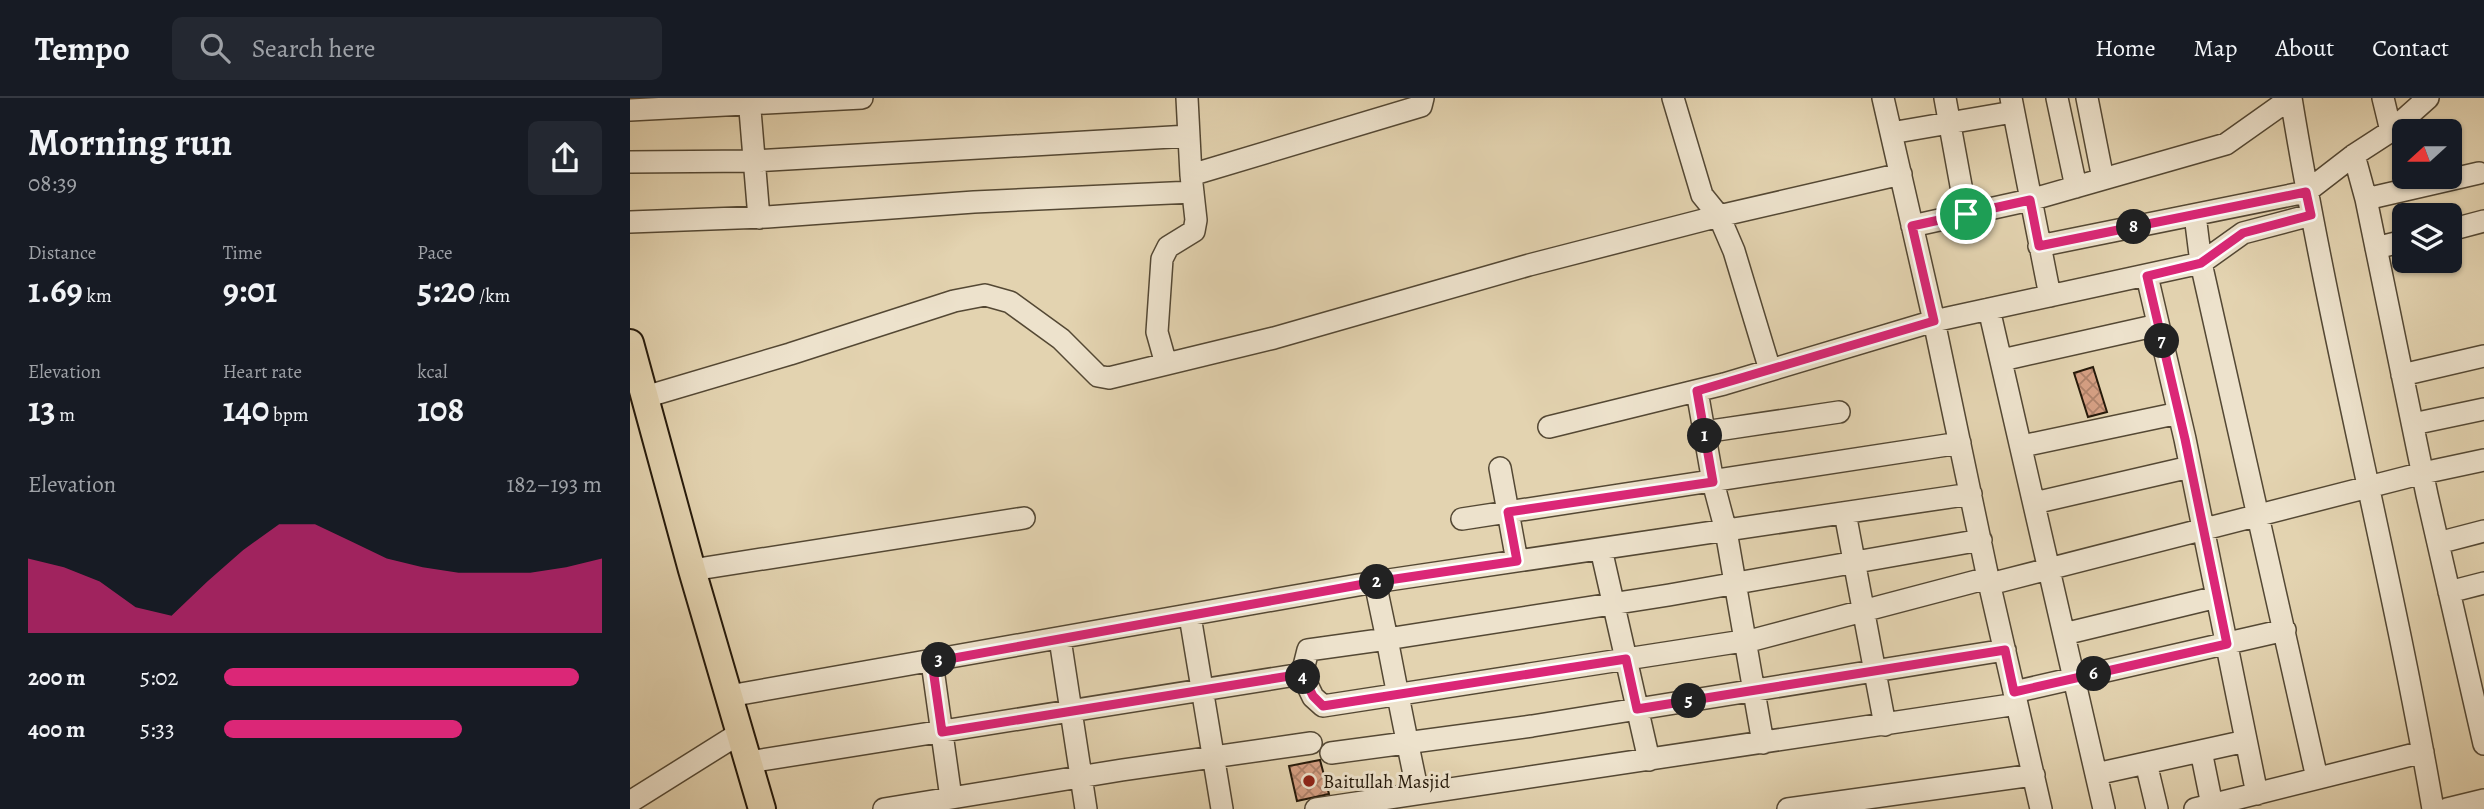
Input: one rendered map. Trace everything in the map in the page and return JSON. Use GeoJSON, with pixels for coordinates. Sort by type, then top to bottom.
{"type":"FeatureCollection","features":[{"type":"Feature","properties":{"kind":"main road"},"geometry":{"type":"LineString","coordinates":[[630,343],[692,570],[762,809]]}},
{"type":"Feature","properties":{"kind":"street"},"geometry":{"type":"LineString","coordinates":[[630,110],[749,101],[862,98]]}},
{"type":"Feature","properties":{"kind":"street"},"geometry":{"type":"LineString","coordinates":[[1166,364],[1157,332],[1163,259],[1168,247],[1194,231],[1196,220],[1187,98]]}},
{"type":"Feature","properties":{"kind":"street"},"geometry":{"type":"LineString","coordinates":[[630,222],[759,218],[1192,183],[1421,106],[1423,98]]}},
{"type":"Feature","properties":{"kind":"street"},"geometry":{"type":"LineString","coordinates":[[1673,98],[1702,195],[1719,216],[1734,251],[1770,370]]}},
{"type":"Feature","properties":{"kind":"street"},"geometry":{"type":"LineString","coordinates":[[1883,98],[2041,809]]}},
{"type":"Feature","properties":{"kind":"street"},"geometry":{"type":"LineString","coordinates":[[1945,98],[1966,214]]}},
{"type":"Feature","properties":{"kind":"street"},"geometry":{"type":"LineString","coordinates":[[2057,98],[2076,187]]}},
{"type":"Feature","properties":{"kind":"street"},"geometry":{"type":"LineString","coordinates":[[2087,98],[2103,179]]}},
{"type":"Feature","properties":{"kind":"street"},"geometry":{"type":"LineString","coordinates":[[1912,226],[2030,200],[2226,144],[2291,98],[2306,192],[2434,809]]}},
{"type":"Feature","properties":{"kind":"street"},"geometry":{"type":"LineString","coordinates":[[2383,98],[2391,131]]}},
{"type":"Feature","properties":{"kind":"street"},"geometry":{"type":"LineString","coordinates":[[2039,246],[2306,192],[2391,131],[2428,98]]}},
{"type":"Feature","properties":{"kind":"street"},"geometry":{"type":"LineString","coordinates":[[749,101],[759,218]]}},
{"type":"Feature","properties":{"kind":"street"},"geometry":{"type":"LineString","coordinates":[[1891,133],[1950,122],[2012,105],[2050,296]]}},
{"type":"Feature","properties":{"kind":"street"},"geometry":{"type":"LineString","coordinates":[[630,162],[754,161],[1189,136]]}},
{"type":"Feature","properties":{"kind":"street"},"geometry":{"type":"LineString","coordinates":[[2354,155],[2366,199],[2438,543],[2484,744]]}},
{"type":"Feature","properties":{"kind":"street"},"geometry":{"type":"LineString","coordinates":[[2366,199],[2479,173]]}},
{"type":"Feature","properties":{"kind":"street"},"geometry":{"type":"LineString","coordinates":[[645,397],[790,354],[954,300],[985,295],[1010,302],[1061,339],[1098,376],[1109,378],[1275,338],[1529,265],[1719,216],[1901,174]]}},
{"type":"Feature","properties":{"kind":"street"},"geometry":{"type":"LineString","coordinates":[[2195,215],[2201,263],[2318,778]]}},
{"type":"Feature","properties":{"kind":"street"},"geometry":{"type":"LineString","coordinates":[[1549,427],[1697,391],[1934,321],[2201,263],[2243,233],[2311,215]]}},
{"type":"Feature","properties":{"kind":"street"},"geometry":{"type":"LineString","coordinates":[[2462,227],[2484,221]]}},
{"type":"Feature","properties":{"kind":"street"},"geometry":{"type":"LineString","coordinates":[[2376,248],[2392,244]]}},
{"type":"Feature","properties":{"kind":"street"},"geometry":{"type":"LineString","coordinates":[[2147,276],[2179,413],[2257,794]]}},
{"type":"Feature","properties":{"kind":"street"},"geometry":{"type":"LineString","coordinates":[[1989,309],[2104,809]]}},
{"type":"Feature","properties":{"kind":"street"},"geometry":{"type":"LineString","coordinates":[[2002,360],[2158,326]]}},
{"type":"Feature","properties":{"kind":"street"},"geometry":{"type":"LineString","coordinates":[[2402,375],[2484,356]]}},
{"type":"Feature","properties":{"kind":"street"},"geometry":{"type":"LineString","coordinates":[[1697,391],[1713,482],[1726,531],[1763,743]]}},
{"type":"Feature","properties":{"kind":"street"},"geometry":{"type":"LineString","coordinates":[[2413,424],[2484,409]]}},
{"type":"Feature","properties":{"kind":"street"},"geometry":{"type":"LineString","coordinates":[[1704,432],[1839,412]]}},
{"type":"Feature","properties":{"kind":"street"},"geometry":{"type":"LineString","coordinates":[[2022,446],[2179,413]]}},
{"type":"Feature","properties":{"kind":"street"},"geometry":{"type":"LineString","coordinates":[[1462,519],[1960,443]]}},
{"type":"Feature","properties":{"kind":"street"},"geometry":{"type":"LineString","coordinates":[[1980,540],[1614,604],[1308,650],[1302,674],[1313,696],[1323,706],[1744,641],[2484,460]]}},
{"type":"Feature","properties":{"kind":"street"},"geometry":{"type":"LineString","coordinates":[[2034,503],[2190,467]]}},
{"type":"Feature","properties":{"kind":"street"},"geometry":{"type":"LineString","coordinates":[[1500,468],[1517,561]]}},
{"type":"Feature","properties":{"kind":"street"},"geometry":{"type":"LineString","coordinates":[[729,696],[1375,582],[1971,494]]}},
{"type":"Feature","properties":{"kind":"street"},"geometry":{"type":"LineString","coordinates":[[1845,513],[1885,725]]}},
{"type":"Feature","properties":{"kind":"street"},"geometry":{"type":"LineString","coordinates":[[692,570],[1024,518]]}},
{"type":"Feature","properties":{"kind":"street"},"geometry":{"type":"LineString","coordinates":[[2438,543],[2484,531]]}},
{"type":"Feature","properties":{"kind":"street"},"geometry":{"type":"LineString","coordinates":[[1601,549],[1649,760]]}},
{"type":"Feature","properties":{"kind":"street"},"geometry":{"type":"LineString","coordinates":[[1375,582],[1418,793]]}},
{"type":"Feature","properties":{"kind":"street"},"geometry":{"type":"LineString","coordinates":[[2449,592],[2484,583]]}},
{"type":"Feature","properties":{"kind":"street"},"geometry":{"type":"LineString","coordinates":[[2064,634],[2217,597]]}},
{"type":"Feature","properties":{"kind":"street"},"geometry":{"type":"LineString","coordinates":[[1190,616],[1222,809]]}},
{"type":"Feature","properties":{"kind":"street"},"geometry":{"type":"LineString","coordinates":[[1316,809],[1347,807],[1418,793],[1885,725],[2016,698],[2074,679],[2285,630]]}},
{"type":"Feature","properties":{"kind":"street"},"geometry":{"type":"LineString","coordinates":[[1060,639],[1086,809]]}},
{"type":"Feature","properties":{"kind":"street"},"geometry":{"type":"LineString","coordinates":[[1331,753],[1637,709],[2005,650]]}},
{"type":"Feature","properties":{"kind":"street"},"geometry":{"type":"LineString","coordinates":[[932,662],[951,798]]}},
{"type":"Feature","properties":{"kind":"street"},"geometry":{"type":"LineString","coordinates":[[748,762],[1302,674]]}},
{"type":"Feature","properties":{"kind":"street"},"geometry":{"type":"LineString","coordinates":[[630,802],[740,733]]}},
{"type":"Feature","properties":{"kind":"street"},"geometry":{"type":"LineString","coordinates":[[2096,774],[2246,741]]}},
{"type":"Feature","properties":{"kind":"street"},"geometry":{"type":"LineString","coordinates":[[884,809],[1213,756],[1311,743]]}},
{"type":"Feature","properties":{"kind":"street"},"geometry":{"type":"LineString","coordinates":[[2201,751],[2213,806],[2423,752]]}},
{"type":"Feature","properties":{"kind":"street"},"geometry":{"type":"LineString","coordinates":[[2146,763],[2157,809]]}},
{"type":"Feature","properties":{"kind":"street"},"geometry":{"type":"LineString","coordinates":[[1788,809],[2034,775]]}},
{"type":"Feature","properties":{"kind":"street"},"geometry":{"type":"LineString","coordinates":[[2447,809],[2484,800]]}},
{"type":"Feature","properties":{"kind":"building"},"geometry":{"type":"Polygon","coordinates":[[[2093,367],[2107,412],[2088,417],[2074,373],[2093,367]]]}},
{"type":"Feature","properties":{"kind":"building","name":"Baitullah Masjid"},"geometry":{"type":"Polygon","coordinates":[[[1320,760],[1329,794],[1297,801],[1289,766],[1320,760]]]}},
{"type":"Feature","properties":{"kind":"place","name":"Baitullah Masjid"},"geometry":{"type":"Point","coordinates":[1309,781]}},
{"type":"Feature","properties":{"kind":"route"},"geometry":{"type":"LineString","coordinates":[[2306,192],[2311,215],[2243,233],[2201,263],[2147,276],[2185,439],[2227,644],[2014,692],[2005,650],[1637,709],[1626,659],[1323,706],[1313,696],[1302,674],[942,732],[932,662],[1375,582],[1517,561],[1508,512],[1713,482],[1697,391],[1934,321],[1912,226],[1966,214],[2030,200],[2039,246],[2306,192]]}}]}
